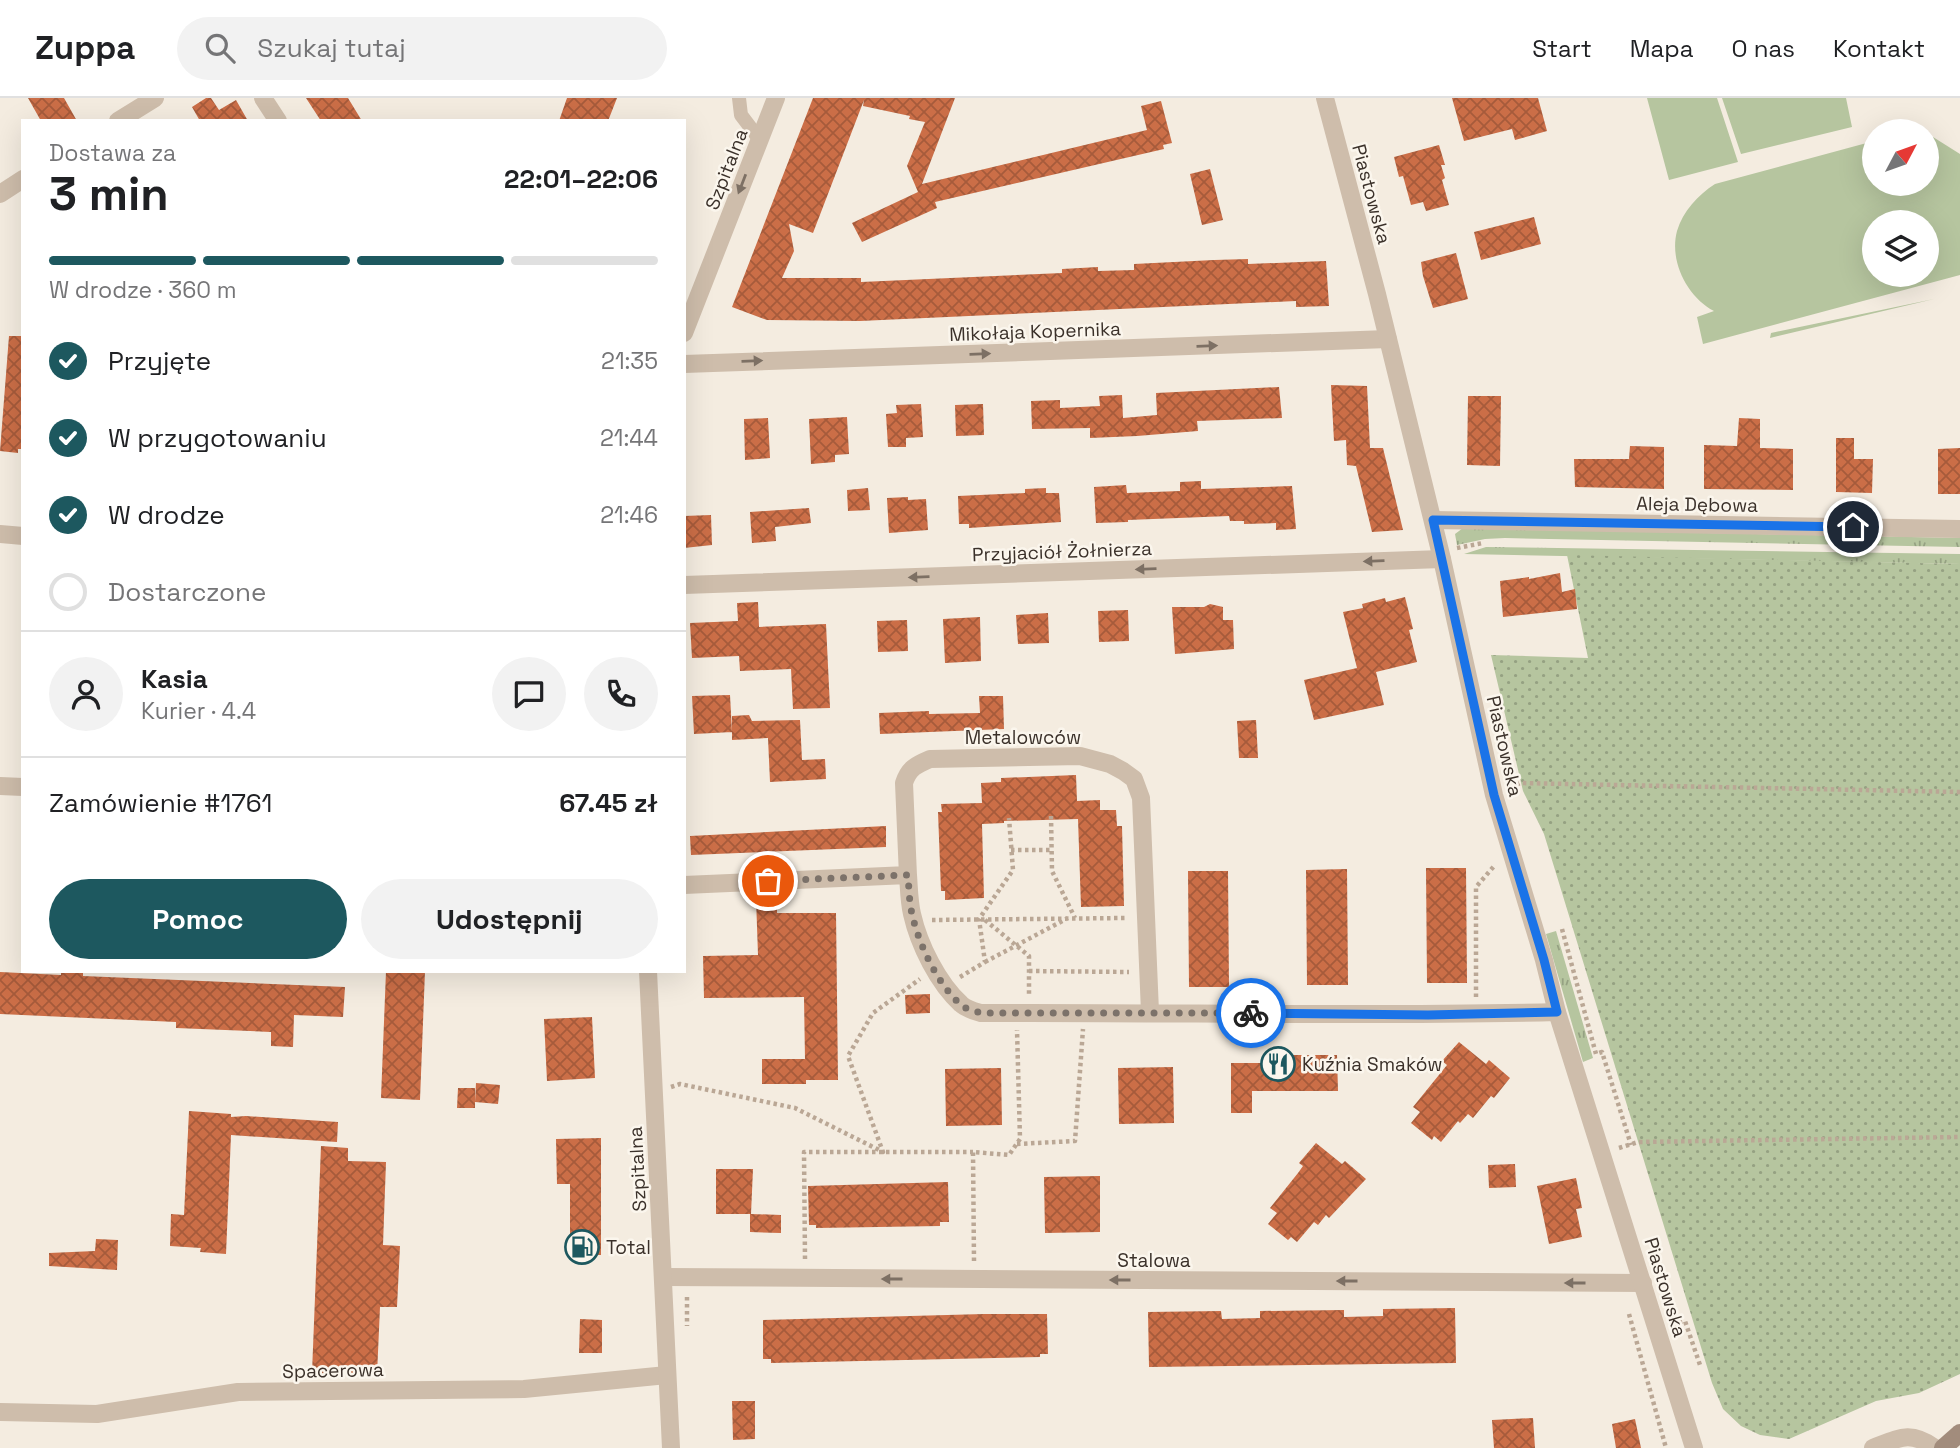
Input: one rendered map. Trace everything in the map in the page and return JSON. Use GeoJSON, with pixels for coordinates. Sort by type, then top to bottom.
{"type":"FeatureCollection","features":[{"type":"Feature","properties":{"kind":"main road"},"geometry":{"type":"LineString","coordinates":[[1943,1448],[1960,1433]]}},
{"type":"Feature","properties":{"kind":"street"},"geometry":{"type":"LineString","coordinates":[[121,119],[155,98]]}},
{"type":"Feature","properties":{"kind":"street"},"geometry":{"type":"LineString","coordinates":[[263,98],[277,119]]}},
{"type":"Feature","properties":{"kind":"street","name":"Szpitalna"},"geometry":{"type":"LineString","coordinates":[[686,328],[776,98]]}},
{"type":"Feature","properties":{"kind":"street","name":"Piastowska"},"geometry":{"type":"LineString","coordinates":[[1325,98],[1433,520],[1494,795],[1557,1012],[1694,1448]]}},
{"type":"Feature","properties":{"kind":"street"},"geometry":{"type":"LineString","coordinates":[[0,194],[21,180]]}},
{"type":"Feature","properties":{"kind":"street","name":"Mikołaja Kopernika"},"geometry":{"type":"LineString","coordinates":[[686,364],[1388,339]]}},
{"type":"Feature","properties":{"kind":"street","name":"Aleja Dębowa"},"geometry":{"type":"LineString","coordinates":[[1433,520],[1960,529]]}},
{"type":"Feature","properties":{"kind":"street"},"geometry":{"type":"LineString","coordinates":[[0,534],[21,536]]}},
{"type":"Feature","properties":{"kind":"street","name":"Przyjaciół Żołnierza"},"geometry":{"type":"LineString","coordinates":[[686,585],[1442,559]]}},
{"type":"Feature","properties":{"kind":"street","name":"Metalowców"},"geometry":{"type":"LineString","coordinates":[[1150,1012],[1141,798],[1134,779],[1110,764],[1080,756],[930,759],[909,770],[904,783],[908,876],[914,920],[919,937],[935,968],[963,1007],[981,1013],[1557,1012]]}},
{"type":"Feature","properties":{"kind":"street"},"geometry":{"type":"LineString","coordinates":[[0,786],[21,788]]}},
{"type":"Feature","properties":{"kind":"street"},"geometry":{"type":"LineString","coordinates":[[686,885],[908,876]]}},
{"type":"Feature","properties":{"kind":"street","name":"Szpitalna"},"geometry":{"type":"LineString","coordinates":[[648,973],[671,1448]]}},
{"type":"Feature","properties":{"kind":"street","name":"Stalowa"},"geometry":{"type":"LineString","coordinates":[[664,1277],[1643,1283]]}},
{"type":"Feature","properties":{"kind":"street","name":"Spacerowa"},"geometry":{"type":"LineString","coordinates":[[0,1412],[97,1414],[238,1392],[524,1389],[667,1375]]}},
{"type":"Feature","properties":{"kind":"street"},"geometry":{"type":"LineString","coordinates":[[1873,1448],[1909,1436],[1919,1437],[1935,1448]]}},
{"type":"Feature","properties":{"kind":"lane"},"geometry":{"type":"LineString","coordinates":[[739,98],[741,115],[760,140]]}},
{"type":"Feature","properties":{"kind":"path"},"geometry":{"type":"LineString","coordinates":[[1494,795],[1520,783],[1960,792]]}},
{"type":"Feature","properties":{"kind":"path"},"geometry":{"type":"LineString","coordinates":[[1051,816],[1052,872],[1072,918]]}},
{"type":"Feature","properties":{"kind":"path"},"geometry":{"type":"LineString","coordinates":[[985,962],[982,919],[1013,870],[1009,818]]}},
{"type":"Feature","properties":{"kind":"path"},"geometry":{"type":"LineString","coordinates":[[1011,850],[1052,850]]}},
{"type":"Feature","properties":{"kind":"path"},"geometry":{"type":"LineString","coordinates":[[1476,1014],[1476,887],[1495,865]]}},
{"type":"Feature","properties":{"kind":"path"},"geometry":{"type":"LineString","coordinates":[[914,920],[1146,917]]}},
{"type":"Feature","properties":{"kind":"path"},"geometry":{"type":"LineString","coordinates":[[946,985],[1072,918]]}},
{"type":"Feature","properties":{"kind":"path"},"geometry":{"type":"LineString","coordinates":[[805,1279],[804,1152],[973,1152],[1009,1155],[1020,1139],[1023,1013],[1029,956],[982,919]]}},
{"type":"Feature","properties":{"kind":"path"},"geometry":{"type":"LineString","coordinates":[[1562,929],[1596,1054],[1602,1052],[1631,1145]]}},
{"type":"Feature","properties":{"kind":"path"},"geometry":{"type":"LineString","coordinates":[[883,1152],[848,1056],[873,1013],[935,968]]}},
{"type":"Feature","properties":{"kind":"path"},"geometry":{"type":"LineString","coordinates":[[1029,971],[1148,972]]}},
{"type":"Feature","properties":{"kind":"path"},"geometry":{"type":"LineString","coordinates":[[1017,1144],[1075,1140],[1083,1057],[1084,1012]]}},
{"type":"Feature","properties":{"kind":"path"},"geometry":{"type":"LineString","coordinates":[[654,1092],[680,1084],[795,1108],[883,1152]]}},
{"type":"Feature","properties":{"kind":"path"},"geometry":{"type":"LineString","coordinates":[[1616,1149],[1638,1142],[1960,1136]]}},
{"type":"Feature","properties":{"kind":"path"},"geometry":{"type":"LineString","coordinates":[[973,1152],[975,1280]]}},
{"type":"Feature","properties":{"kind":"green space"},"geometry":{"type":"Polygon","coordinates":[[[1647,98],[1717,98],[1738,162],[1669,180],[1647,98]]]}},
{"type":"Feature","properties":{"kind":"green space"},"geometry":{"type":"Polygon","coordinates":[[[1722,98],[1846,98],[1852,127],[1741,154],[1722,98]]]}},
{"type":"Feature","properties":{"kind":"green space"},"geometry":{"type":"Polygon","coordinates":[[[1939,141],[1960,154],[1960,275],[1939,281],[1939,210],[1862,210],[1862,287],[1915,287],[1703,344],[1697,317],[1714,311],[1696,297],[1682,277],[1675,242],[1683,217],[1697,198],[1715,184],[1862,144],[1862,196],[1939,196],[1939,141]]]}},
{"type":"Feature","properties":{"kind":"green space"},"geometry":{"type":"Polygon","coordinates":[[[1934,299],[1770,338],[1771,333],[1934,299]]]}},
{"type":"Feature","properties":{"kind":"green space"},"geometry":{"type":"Polygon","coordinates":[[[1463,528],[1960,538],[1960,547],[1505,538],[1457,545],[1455,534],[1463,528]]]}},
{"type":"Feature","properties":{"kind":"green space"},"geometry":{"type":"Polygon","coordinates":[[[1486,547],[1960,554],[1960,564],[1464,554],[1486,547]]]}},
{"type":"Feature","properties":{"kind":"green space"},"geometry":{"type":"Polygon","coordinates":[[[1567,555],[1960,564],[1960,1374],[1919,1393],[1876,1401],[1789,1439],[1760,1435],[1741,1426],[1723,1409],[1712,1383],[1544,834],[1523,791],[1491,655],[1588,658],[1567,555]]]}},
{"type":"Feature","properties":{"kind":"green space"},"geometry":{"type":"Polygon","coordinates":[[[1556,931],[1593,1058],[1583,1062],[1546,934],[1556,931]]]}},
{"type":"Feature","properties":{"kind":"building"},"geometry":{"type":"Polygon","coordinates":[[[28,98],[64,98],[76,119],[40,119],[28,98]]]}},
{"type":"Feature","properties":{"kind":"building"},"geometry":{"type":"Polygon","coordinates":[[[206,98],[211,98],[219,110],[236,100],[247,119],[199,119],[192,107],[206,98]]]}},
{"type":"Feature","properties":{"kind":"building"},"geometry":{"type":"Polygon","coordinates":[[[306,98],[348,98],[361,119],[320,119],[306,98]]]}},
{"type":"Feature","properties":{"kind":"building"},"geometry":{"type":"Polygon","coordinates":[[[567,98],[617,98],[609,119],[560,119],[567,98]]]}},
{"type":"Feature","properties":{"kind":"building"},"geometry":{"type":"Polygon","coordinates":[[[813,98],[955,98],[922,184],[1147,130],[1141,106],[1161,101],[1172,143],[1163,145],[1164,149],[935,202],[937,208],[862,242],[852,223],[918,192],[907,166],[925,122],[863,106],[864,100],[813,233],[789,224],[794,251],[782,278],[861,278],[861,282],[1062,273],[1062,269],[1098,267],[1098,271],[1134,270],[1134,264],[1214,260],[1248,259],[1248,264],[1326,261],[1329,306],[1296,307],[1296,301],[860,321],[767,320],[732,307],[813,98]]]}},
{"type":"Feature","properties":{"kind":"building"},"geometry":{"type":"Polygon","coordinates":[[[1452,98],[1538,98],[1547,131],[1515,140],[1512,129],[1464,141],[1452,98]]]}},
{"type":"Feature","properties":{"kind":"building"},"geometry":{"type":"Polygon","coordinates":[[[1439,145],[1445,165],[1441,165],[1445,178],[1442,180],[1449,205],[1426,211],[1423,202],[1411,205],[1403,176],[1399,177],[1394,157],[1439,145]]]}},
{"type":"Feature","properties":{"kind":"building"},"geometry":{"type":"Polygon","coordinates":[[[1210,169],[1223,220],[1202,225],[1190,174],[1210,169]]]}},
{"type":"Feature","properties":{"kind":"building"},"geometry":{"type":"Polygon","coordinates":[[[1534,217],[1541,244],[1481,260],[1474,232],[1534,217]]]}},
{"type":"Feature","properties":{"kind":"building"},"geometry":{"type":"Polygon","coordinates":[[[1456,253],[1468,299],[1433,308],[1421,262],[1456,253]]]}},
{"type":"Feature","properties":{"kind":"building"},"geometry":{"type":"Polygon","coordinates":[[[9,336],[21,336],[21,449],[18,449],[18,453],[0,451],[9,336]]]}},
{"type":"Feature","properties":{"kind":"building"},"geometry":{"type":"Polygon","coordinates":[[[1331,385],[1367,386],[1370,448],[1383,448],[1403,530],[1372,532],[1356,466],[1347,465],[1346,440],[1334,441],[1331,385]]]}},
{"type":"Feature","properties":{"kind":"building"},"geometry":{"type":"Polygon","coordinates":[[[1279,387],[1282,418],[1197,421],[1198,431],[1137,436],[1090,438],[1090,428],[1032,429],[1031,401],[1060,400],[1060,408],[1100,406],[1099,396],[1122,395],[1123,418],[1157,415],[1156,393],[1279,387]]]}},
{"type":"Feature","properties":{"kind":"building"},"geometry":{"type":"Polygon","coordinates":[[[1468,396],[1501,396],[1500,466],[1467,465],[1468,396]]]}},
{"type":"Feature","properties":{"kind":"building"},"geometry":{"type":"Polygon","coordinates":[[[921,404],[923,437],[906,438],[906,447],[888,447],[886,414],[897,413],[896,405],[921,404]]]}},
{"type":"Feature","properties":{"kind":"building"},"geometry":{"type":"Polygon","coordinates":[[[983,404],[984,435],[956,436],[955,405],[983,404]]]}},
{"type":"Feature","properties":{"kind":"building"},"geometry":{"type":"Polygon","coordinates":[[[847,417],[849,454],[835,455],[835,462],[811,464],[809,419],[847,417]]]}},
{"type":"Feature","properties":{"kind":"building"},"geometry":{"type":"Polygon","coordinates":[[[768,418],[770,458],[745,460],[744,419],[768,418]]]}},
{"type":"Feature","properties":{"kind":"building"},"geometry":{"type":"Polygon","coordinates":[[[1739,418],[1760,419],[1760,448],[1793,449],[1793,490],[1704,489],[1704,445],[1737,446],[1739,418]]]}},
{"type":"Feature","properties":{"kind":"building"},"geometry":{"type":"Polygon","coordinates":[[[1836,438],[1854,438],[1854,459],[1873,459],[1872,493],[1836,492],[1836,438]]]}},
{"type":"Feature","properties":{"kind":"building"},"geometry":{"type":"Polygon","coordinates":[[[1630,446],[1664,447],[1664,489],[1575,487],[1574,459],[1629,459],[1630,446]]]}},
{"type":"Feature","properties":{"kind":"building"},"geometry":{"type":"Polygon","coordinates":[[[1960,448],[1960,494],[1938,494],[1938,449],[1960,448]]]}},
{"type":"Feature","properties":{"kind":"building"},"geometry":{"type":"Polygon","coordinates":[[[1201,481],[1201,489],[1292,486],[1296,529],[1276,530],[1276,523],[1244,524],[1244,521],[1230,521],[1229,516],[1096,523],[1094,487],[1126,485],[1127,493],[1180,491],[1180,482],[1201,481]]]}},
{"type":"Feature","properties":{"kind":"building"},"geometry":{"type":"Polygon","coordinates":[[[868,488],[870,510],[848,511],[847,490],[868,488]]]}},
{"type":"Feature","properties":{"kind":"building"},"geometry":{"type":"Polygon","coordinates":[[[1046,488],[1046,493],[1059,493],[1061,522],[969,528],[969,524],[959,524],[958,496],[1025,493],[1025,489],[1046,488]]]}},
{"type":"Feature","properties":{"kind":"building"},"geometry":{"type":"Polygon","coordinates":[[[908,497],[908,500],[926,499],[928,530],[889,533],[887,498],[908,497]]]}},
{"type":"Feature","properties":{"kind":"building"},"geometry":{"type":"Polygon","coordinates":[[[809,508],[811,523],[775,527],[776,541],[752,543],[750,512],[809,508]]]}},
{"type":"Feature","properties":{"kind":"building"},"geometry":{"type":"Polygon","coordinates":[[[711,515],[712,545],[686,548],[686,516],[711,515]]]}},
{"type":"Feature","properties":{"kind":"building"},"geometry":{"type":"Polygon","coordinates":[[[1560,573],[1562,592],[1575,589],[1577,609],[1503,617],[1500,581],[1560,573]]]}},
{"type":"Feature","properties":{"kind":"building"},"geometry":{"type":"Polygon","coordinates":[[[1405,597],[1417,662],[1376,672],[1384,705],[1314,720],[1304,680],[1357,668],[1343,612],[1363,608],[1362,604],[1385,598],[1386,602],[1405,597]]]}},
{"type":"Feature","properties":{"kind":"building"},"geometry":{"type":"Polygon","coordinates":[[[758,602],[759,627],[826,624],[830,708],[793,709],[791,669],[740,671],[739,656],[692,658],[690,623],[738,621],[737,603],[758,602]]]}},
{"type":"Feature","properties":{"kind":"building"},"geometry":{"type":"Polygon","coordinates":[[[1210,604],[1223,607],[1223,620],[1233,620],[1234,649],[1175,654],[1172,607],[1204,607],[1210,604]]]}},
{"type":"Feature","properties":{"kind":"building"},"geometry":{"type":"Polygon","coordinates":[[[1128,610],[1129,641],[1099,642],[1098,611],[1128,610]]]}},
{"type":"Feature","properties":{"kind":"building"},"geometry":{"type":"Polygon","coordinates":[[[1048,613],[1049,643],[1018,644],[1016,615],[1048,613]]]}},
{"type":"Feature","properties":{"kind":"building"},"geometry":{"type":"Polygon","coordinates":[[[980,617],[981,661],[945,663],[943,619],[980,617]]]}},
{"type":"Feature","properties":{"kind":"building"},"geometry":{"type":"Polygon","coordinates":[[[907,620],[908,651],[878,652],[877,621],[907,620]]]}},
{"type":"Feature","properties":{"kind":"building"},"geometry":{"type":"Polygon","coordinates":[[[730,695],[732,732],[694,734],[692,696],[730,695]]]}},
{"type":"Feature","properties":{"kind":"building"},"geometry":{"type":"Polygon","coordinates":[[[979,696],[1003,696],[1004,729],[880,734],[879,713],[980,713],[979,696]]]}},
{"type":"Feature","properties":{"kind":"building"},"geometry":{"type":"Polygon","coordinates":[[[749,715],[752,721],[800,720],[802,760],[825,759],[826,779],[770,782],[768,738],[732,740],[732,716],[749,715]]]}},
{"type":"Feature","properties":{"kind":"building"},"geometry":{"type":"Polygon","coordinates":[[[1256,720],[1258,758],[1239,758],[1237,721],[1256,720]]]}},
{"type":"Feature","properties":{"kind":"building"},"geometry":{"type":"Polygon","coordinates":[[[1076,775],[1077,801],[1100,800],[1100,810],[1116,810],[1117,826],[1122,826],[1124,906],[1081,907],[1078,819],[982,824],[984,898],[945,900],[945,891],[941,891],[938,812],[942,812],[941,804],[982,803],[981,783],[1001,782],[1001,778],[1076,775]]]}},
{"type":"Feature","properties":{"kind":"building"},"geometry":{"type":"Polygon","coordinates":[[[886,826],[886,847],[691,855],[690,836],[886,826]]]}},
{"type":"Feature","properties":{"kind":"building"},"geometry":{"type":"Polygon","coordinates":[[[1426,868],[1466,868],[1467,983],[1427,983],[1426,868]]]}},
{"type":"Feature","properties":{"kind":"building"},"geometry":{"type":"Polygon","coordinates":[[[1347,869],[1348,985],[1307,985],[1306,870],[1347,869]]]}},
{"type":"Feature","properties":{"kind":"building"},"geometry":{"type":"Polygon","coordinates":[[[1188,871],[1228,871],[1229,987],[1189,987],[1188,871]]]}},
{"type":"Feature","properties":{"kind":"building"},"geometry":{"type":"Polygon","coordinates":[[[756,898],[777,898],[777,913],[836,913],[838,1080],[806,1080],[806,1084],[762,1084],[762,1059],[805,1059],[804,997],[704,998],[703,956],[758,955],[756,898]]]}},
{"type":"Feature","properties":{"kind":"building"},"geometry":{"type":"Polygon","coordinates":[[[0,972],[61,975],[83,973],[83,976],[345,987],[343,1017],[294,1015],[293,1047],[271,1046],[271,1032],[176,1028],[176,1022],[0,1014],[0,972]]]}},
{"type":"Feature","properties":{"kind":"building"},"geometry":{"type":"Polygon","coordinates":[[[386,973],[425,973],[420,1100],[381,1098],[386,973]]]}},
{"type":"Feature","properties":{"kind":"building"},"geometry":{"type":"Polygon","coordinates":[[[930,994],[930,1013],[906,1014],[905,995],[930,994]]]}},
{"type":"Feature","properties":{"kind":"building"},"geometry":{"type":"Polygon","coordinates":[[[592,1017],[595,1078],[547,1081],[544,1019],[592,1017]]]}},
{"type":"Feature","properties":{"kind":"building"},"geometry":{"type":"Polygon","coordinates":[[[1459,1042],[1486,1064],[1489,1060],[1510,1078],[1473,1118],[1468,1114],[1460,1123],[1458,1121],[1441,1142],[1434,1136],[1432,1140],[1411,1123],[1420,1112],[1413,1107],[1447,1065],[1442,1061],[1459,1042]]]}},
{"type":"Feature","properties":{"kind":"building"},"geometry":{"type":"Polygon","coordinates":[[[1274,1055],[1337,1055],[1338,1091],[1252,1091],[1252,1113],[1231,1113],[1231,1063],[1274,1063],[1274,1055]]]}},
{"type":"Feature","properties":{"kind":"building"},"geometry":{"type":"Polygon","coordinates":[[[1173,1067],[1174,1123],[1119,1124],[1118,1068],[1173,1067]]]}},
{"type":"Feature","properties":{"kind":"building"},"geometry":{"type":"Polygon","coordinates":[[[1001,1068],[1002,1125],[946,1126],[945,1069],[1001,1068]]]}},
{"type":"Feature","properties":{"kind":"building"},"geometry":{"type":"Polygon","coordinates":[[[476,1083],[500,1085],[498,1104],[475,1102],[476,1083]]]}},
{"type":"Feature","properties":{"kind":"building"},"geometry":{"type":"Polygon","coordinates":[[[458,1088],[475,1088],[475,1108],[457,1108],[458,1088]]]}},
{"type":"Feature","properties":{"kind":"building"},"geometry":{"type":"Polygon","coordinates":[[[189,1111],[231,1114],[231,1117],[338,1122],[337,1142],[231,1135],[226,1254],[200,1252],[201,1248],[170,1246],[171,1214],[184,1215],[189,1111]]]}},
{"type":"Feature","properties":{"kind":"building"},"geometry":{"type":"Polygon","coordinates":[[[601,1138],[601,1255],[570,1255],[570,1184],[557,1184],[556,1139],[601,1138]]]}},
{"type":"Feature","properties":{"kind":"building"},"geometry":{"type":"Polygon","coordinates":[[[1316,1143],[1342,1164],[1345,1161],[1366,1179],[1329,1218],[1326,1215],[1318,1225],[1314,1222],[1297,1242],[1291,1237],[1288,1240],[1268,1224],[1277,1213],[1270,1208],[1303,1166],[1299,1163],[1316,1143]]]}},
{"type":"Feature","properties":{"kind":"building"},"geometry":{"type":"Polygon","coordinates":[[[321,1146],[348,1148],[348,1161],[386,1162],[383,1245],[400,1246],[397,1307],[380,1307],[377,1375],[312,1373],[321,1146]]]}},
{"type":"Feature","properties":{"kind":"building"},"geometry":{"type":"Polygon","coordinates":[[[1515,1164],[1516,1187],[1489,1188],[1488,1165],[1515,1164]]]}},
{"type":"Feature","properties":{"kind":"building"},"geometry":{"type":"Polygon","coordinates":[[[716,1169],[753,1169],[751,1214],[781,1215],[781,1233],[750,1232],[750,1214],[716,1214],[716,1169]]]}},
{"type":"Feature","properties":{"kind":"building"},"geometry":{"type":"Polygon","coordinates":[[[1100,1176],[1100,1232],[1045,1233],[1044,1177],[1100,1176]]]}},
{"type":"Feature","properties":{"kind":"building"},"geometry":{"type":"Polygon","coordinates":[[[1576,1178],[1582,1208],[1576,1209],[1582,1237],[1549,1244],[1537,1186],[1576,1178]]]}},
{"type":"Feature","properties":{"kind":"building"},"geometry":{"type":"Polygon","coordinates":[[[948,1182],[949,1222],[940,1222],[940,1226],[816,1228],[816,1225],[809,1225],[808,1186],[948,1182]]]}},
{"type":"Feature","properties":{"kind":"building"},"geometry":{"type":"Polygon","coordinates":[[[96,1239],[118,1240],[117,1270],[49,1266],[49,1253],[95,1251],[96,1239]]]}},
{"type":"Feature","properties":{"kind":"building"},"geometry":{"type":"Polygon","coordinates":[[[1455,1308],[1456,1363],[1149,1367],[1148,1312],[1221,1311],[1222,1319],[1260,1318],[1260,1311],[1344,1310],[1344,1317],[1383,1316],[1383,1309],[1455,1308]]]}},
{"type":"Feature","properties":{"kind":"building"},"geometry":{"type":"Polygon","coordinates":[[[1047,1314],[1048,1354],[1040,1354],[1040,1357],[771,1363],[771,1359],[763,1359],[763,1320],[1047,1314]]]}},
{"type":"Feature","properties":{"kind":"building"},"geometry":{"type":"Polygon","coordinates":[[[580,1319],[602,1320],[602,1353],[579,1353],[580,1319]]]}},
{"type":"Feature","properties":{"kind":"building"},"geometry":{"type":"Polygon","coordinates":[[[732,1401],[755,1401],[755,1439],[733,1440],[732,1401]]]}},
{"type":"Feature","properties":{"kind":"building"},"geometry":{"type":"Polygon","coordinates":[[[1533,1418],[1535,1448],[1494,1448],[1492,1420],[1533,1418]]]}},
{"type":"Feature","properties":{"kind":"building"},"geometry":{"type":"Polygon","coordinates":[[[1635,1419],[1641,1448],[1616,1448],[1612,1424],[1635,1419]]]}},
{"type":"Feature","properties":{"kind":"way so far"},"geometry":{"type":"LineString","coordinates":[[768,881],[908,875],[911,911],[919,937],[933,964],[963,1007],[981,1013],[1251,1013]]}},
{"type":"Feature","properties":{"kind":"place","name":"Kuźnia Smaków"},"geometry":{"type":"Point","coordinates":[1278,1064]}},
{"type":"Feature","properties":{"kind":"place","name":"Total"},"geometry":{"type":"Point","coordinates":[582,1247]}},
{"type":"Feature","properties":{"kind":"route"},"geometry":{"type":"LineString","coordinates":[[1251,1013],[1428,1015],[1557,1012],[1494,795],[1433,520],[1853,527]]}}]}
